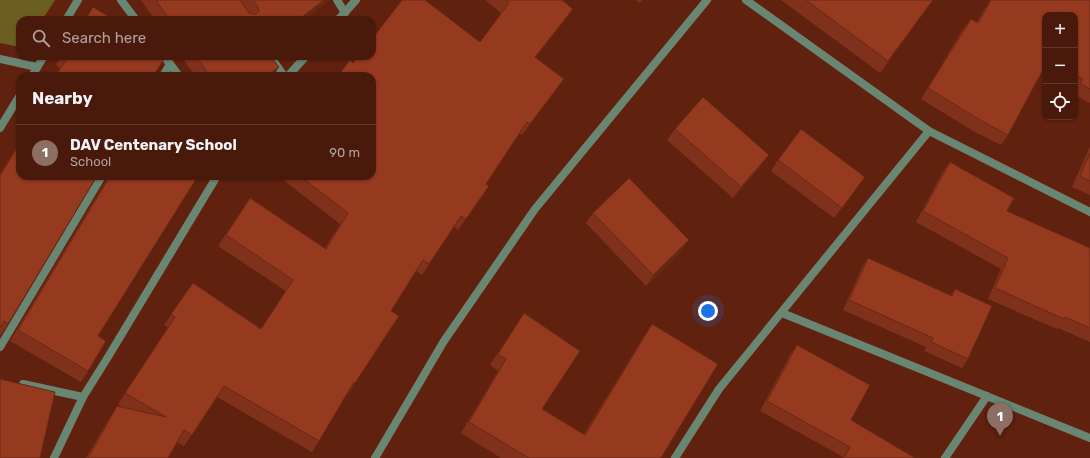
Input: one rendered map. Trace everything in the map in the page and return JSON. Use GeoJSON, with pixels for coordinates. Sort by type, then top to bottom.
{"type":"FeatureCollection","features":[{"type":"Feature","properties":{"kind":"street"},"geometry":{"type":"LineString","coordinates":[[68,16],[78,0]]}},
{"type":"Feature","properties":{"kind":"street"},"geometry":{"type":"LineString","coordinates":[[121,0],[133,16]]}},
{"type":"Feature","properties":{"kind":"street"},"geometry":{"type":"LineString","coordinates":[[337,0],[345,12]]}},
{"type":"Feature","properties":{"kind":"street"},"geometry":{"type":"LineString","coordinates":[[342,16],[356,0]]}},
{"type":"Feature","properties":{"kind":"street"},"geometry":{"type":"LineString","coordinates":[[375,458],[444,341],[535,209],[707,0]]}},
{"type":"Feature","properties":{"kind":"street"},"geometry":{"type":"LineString","coordinates":[[746,0],[929,130],[1090,212]]}},
{"type":"Feature","properties":{"kind":"street"},"geometry":{"type":"LineString","coordinates":[[0,60],[37,67]]}},
{"type":"Feature","properties":{"kind":"street"},"geometry":{"type":"LineString","coordinates":[[34,72],[41,60]]}},
{"type":"Feature","properties":{"kind":"street"},"geometry":{"type":"LineString","coordinates":[[167,60],[176,72]]}},
{"type":"Feature","properties":{"kind":"street"},"geometry":{"type":"LineString","coordinates":[[273,60],[281,72]]}},
{"type":"Feature","properties":{"kind":"street"},"geometry":{"type":"LineString","coordinates":[[292,72],[302,60]]}},
{"type":"Feature","properties":{"kind":"street"},"geometry":{"type":"LineString","coordinates":[[165,72],[170,64]]}},
{"type":"Feature","properties":{"kind":"street"},"geometry":{"type":"LineString","coordinates":[[0,128],[16,102]]}},
{"type":"Feature","properties":{"kind":"street"},"geometry":{"type":"LineString","coordinates":[[675,458],[719,389],[929,130]]}},
{"type":"Feature","properties":{"kind":"street"},"geometry":{"type":"LineString","coordinates":[[0,347],[100,180]]}},
{"type":"Feature","properties":{"kind":"street"},"geometry":{"type":"LineString","coordinates":[[54,458],[83,397],[215,180]]}},
{"type":"Feature","properties":{"kind":"street"},"geometry":{"type":"LineString","coordinates":[[782,313],[1090,438]]}},
{"type":"Feature","properties":{"kind":"street"},"geometry":{"type":"LineString","coordinates":[[15,383],[83,397]]}},
{"type":"Feature","properties":{"kind":"street"},"geometry":{"type":"LineString","coordinates":[[945,458],[987,396]]}},
{"type":"Feature","properties":{"kind":"shaded area"},"geometry":{"type":"Polygon","coordinates":[[[0,0],[55,0],[45,16],[16,16],[16,46],[0,43],[0,0]]]}},
{"type":"Feature","properties":{"kind":"building"},"geometry":{"type":"Polygon","coordinates":[[[156,0],[240,0],[249,13],[256,14],[259,11],[253,0],[324,0],[303,16],[167,16],[156,0]]]}},
{"type":"Feature","properties":{"kind":"building"},"geometry":{"type":"Polygon","coordinates":[[[402,0],[425,0],[480,42],[509,3],[506,0],[562,0],[573,9],[535,57],[564,79],[530,124],[527,122],[486,184],[489,186],[466,219],[461,216],[429,264],[423,260],[391,311],[399,316],[355,383],[354,382],[319,441],[224,386],[192,435],[184,430],[168,458],[88,458],[117,406],[166,417],[125,393],[175,317],[171,314],[193,283],[261,329],[293,280],[226,235],[250,198],[326,249],[348,213],[305,180],[376,180],[376,72],[341,72],[350,60],[353,63],[355,60],[376,60],[376,34],[402,0]]]}},
{"type":"Feature","properties":{"kind":"building"},"geometry":{"type":"Polygon","coordinates":[[[806,0],[933,0],[888,61],[806,0]]]}},
{"type":"Feature","properties":{"kind":"building"},"geometry":{"type":"Polygon","coordinates":[[[991,0],[1090,0],[1090,89],[1080,83],[1083,79],[1078,76],[1078,12],[1042,12],[1042,72],[1008,135],[980,120],[928,88],[971,19],[978,23],[991,0]]]}},
{"type":"Feature","properties":{"kind":"building"},"geometry":{"type":"Polygon","coordinates":[[[93,7],[108,16],[87,16],[93,7]]]}},
{"type":"Feature","properties":{"kind":"building"},"geometry":{"type":"Polygon","coordinates":[[[66,60],[163,60],[156,72],[59,72],[66,60]]]}},
{"type":"Feature","properties":{"kind":"building"},"geometry":{"type":"Polygon","coordinates":[[[199,60],[273,60],[279,67],[272,72],[207,72],[199,60]]]}},
{"type":"Feature","properties":{"kind":"building"},"geometry":{"type":"Polygon","coordinates":[[[703,97],[769,155],[741,187],[675,129],[703,97]]]}},
{"type":"Feature","properties":{"kind":"building"},"geometry":{"type":"Polygon","coordinates":[[[801,129],[865,177],[842,208],[778,160],[801,129]]]}},
{"type":"Feature","properties":{"kind":"building"},"geometry":{"type":"Polygon","coordinates":[[[16,150],[16,180],[95,180],[8,324],[4,321],[0,328],[0,176],[16,150]]]}},
{"type":"Feature","properties":{"kind":"building"},"geometry":{"type":"Polygon","coordinates":[[[1090,153],[1090,181],[1080,176],[1090,153]]]}},
{"type":"Feature","properties":{"kind":"building"},"geometry":{"type":"Polygon","coordinates":[[[950,162],[1014,198],[1007,211],[1090,248],[1090,328],[1065,317],[1064,319],[995,288],[1008,258],[923,211],[950,162]]]}},
{"type":"Feature","properties":{"kind":"building"},"geometry":{"type":"Polygon","coordinates":[[[629,178],[689,240],[653,275],[593,213],[629,178]]]}},
{"type":"Feature","properties":{"kind":"building"},"geometry":{"type":"Polygon","coordinates":[[[108,180],[196,180],[98,336],[106,341],[88,371],[18,330],[108,180]]]}},
{"type":"Feature","properties":{"kind":"building"},"geometry":{"type":"Polygon","coordinates":[[[868,258],[952,296],[955,289],[992,306],[968,359],[931,342],[933,338],[849,300],[868,258]]]}},
{"type":"Feature","properties":{"kind":"building"},"geometry":{"type":"Polygon","coordinates":[[[524,313],[580,351],[542,409],[585,435],[652,324],[718,364],[661,458],[529,458],[469,422],[506,359],[498,354],[524,313]]]}},
{"type":"Feature","properties":{"kind":"building"},"geometry":{"type":"Polygon","coordinates":[[[797,345],[870,385],[851,420],[915,458],[844,458],[850,447],[767,401],[797,345]]]}},
{"type":"Feature","properties":{"kind":"building"},"geometry":{"type":"Polygon","coordinates":[[[0,379],[55,392],[40,458],[0,458],[0,379]]]}},
{"type":"Feature","properties":{"kind":"place","name":"DAV Centenary School"},"geometry":{"type":"Point","coordinates":[1000,436]}}]}
